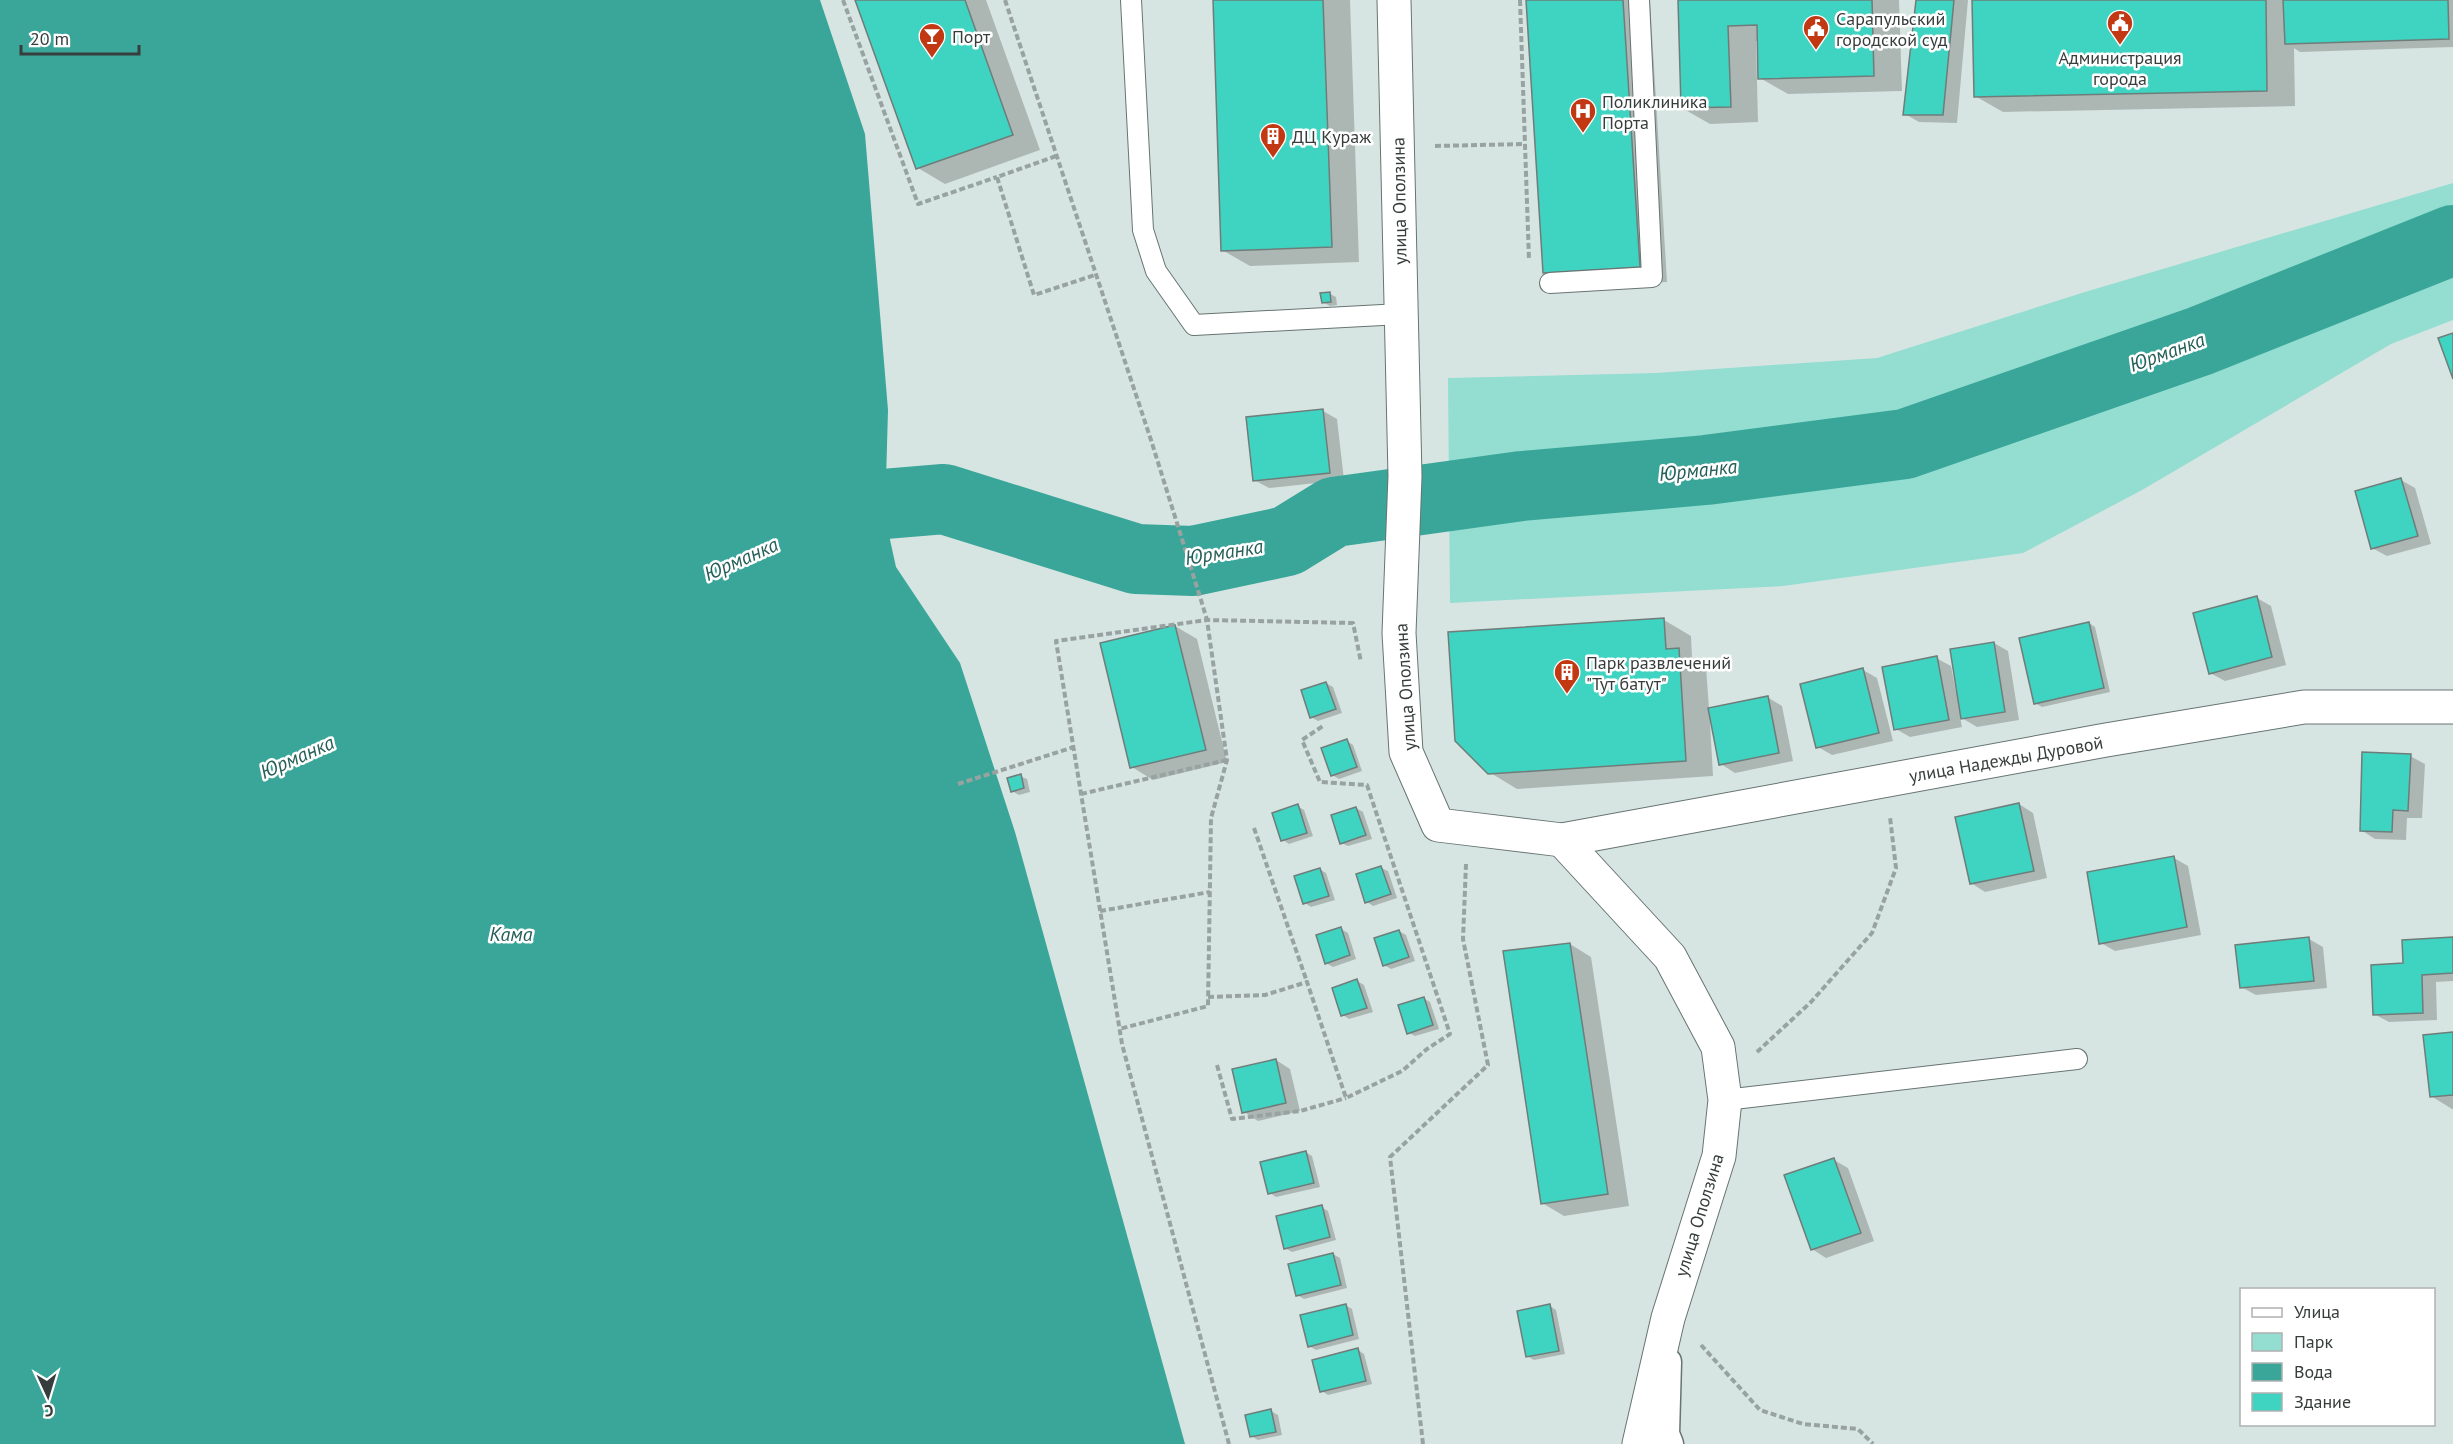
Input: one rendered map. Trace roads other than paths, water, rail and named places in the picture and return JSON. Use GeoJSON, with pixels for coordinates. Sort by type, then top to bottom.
{"type":"FeatureCollection","features":[{"type":"Feature","properties":{"kind":"street","name":"улица Оползина"},"geometry":{"type":"LineString","coordinates":[[1394,0],[1405,476],[1399,633],[1406,752],[1438,825],[1562,840],[1670,957],[1718,1047],[1724,1092],[1719,1155],[1669,1313],[1639,1444]]}},
{"type":"Feature","properties":{"kind":"street","name":"улица Надежды Дуровой"},"geometry":{"type":"LineString","coordinates":[[1562,840],[1885,780],[2304,707],[2453,706]]}},
{"type":"Feature","properties":{"kind":"street"},"geometry":{"type":"LineString","coordinates":[[1669,1313],[1665,1434],[1669,1444]]}},
{"type":"Feature","properties":{"kind":"lane"},"geometry":{"type":"LineString","coordinates":[[1131,0],[1143,230],[1156,271],[1194,325],[1401,314]]}},
{"type":"Feature","properties":{"kind":"lane"},"geometry":{"type":"LineString","coordinates":[[1550,283],[1652,277],[1639,0]]}},
{"type":"Feature","properties":{"kind":"lane"},"geometry":{"type":"LineString","coordinates":[[1724,1092],[2077,1059]]}},
{"type":"Feature","properties":{"kind":"water","name":"Кама"},"geometry":{"type":"Polygon","coordinates":[[[0,0],[820,0],[865,134],[888,410],[885,517],[896,567],[960,663],[1015,832],[1185,1444],[0,1444],[0,0]]]}},
{"type":"Feature","properties":{"kind":"waterway","name":"Юрманка"},"geometry":{"type":"LineString","coordinates":[[795,535],[860,506],[944,499],[1136,559],[1193,561],[1287,541],[1334,512],[1522,486],[1706,470],[1905,444],[2200,341],[2453,240]]}},
{"type":"Feature","properties":{"kind":"place","name":"Администрация города"},"geometry":{"type":"Point","coordinates":[2120,46]}},
{"type":"Feature","properties":{"kind":"place","name":"Сарапульский городской суд"},"geometry":{"type":"Point","coordinates":[1816,51]}},
{"type":"Feature","properties":{"kind":"place","name":"Порт"},"geometry":{"type":"Point","coordinates":[932,59]}},
{"type":"Feature","properties":{"kind":"place","name":"Поликлиника Порта"},"geometry":{"type":"Point","coordinates":[1583,134]}},
{"type":"Feature","properties":{"kind":"place","name":"ДЦ Кураж"},"geometry":{"type":"Point","coordinates":[1273,159]}},
{"type":"Feature","properties":{"kind":"place","name":"Парк развлечений \"Тут батут\""},"geometry":{"type":"Point","coordinates":[1567,695]}}]}
